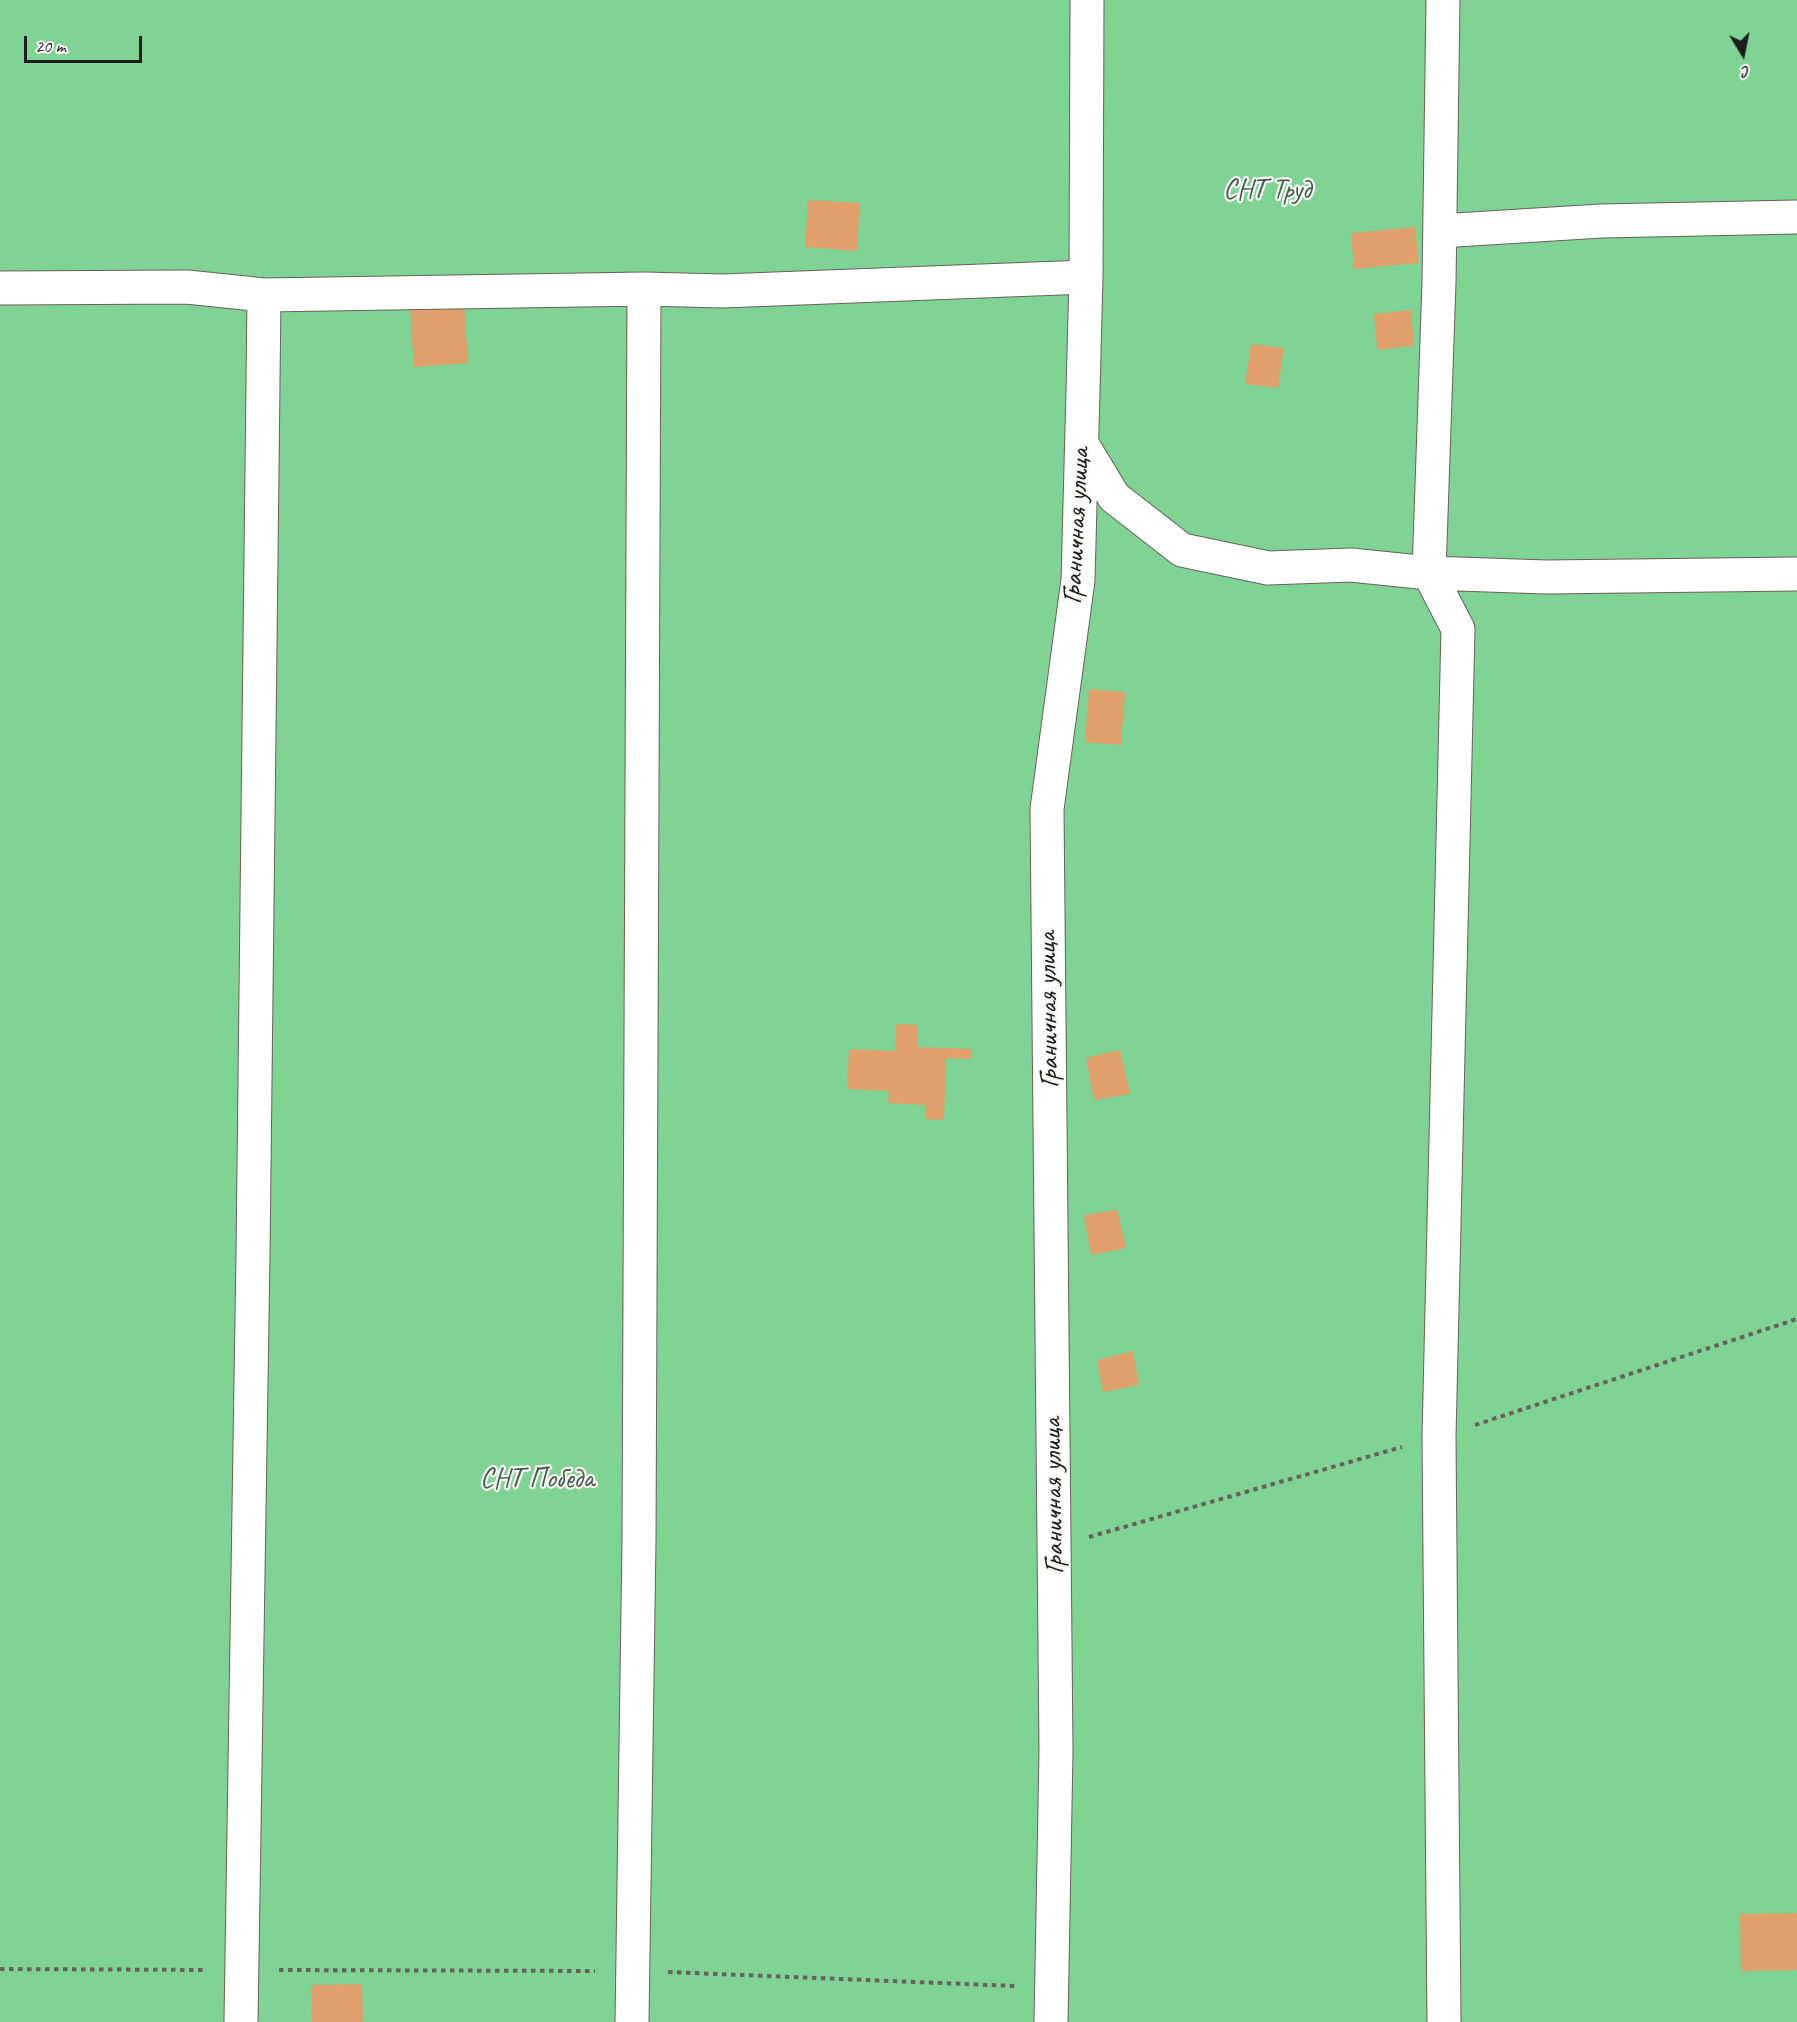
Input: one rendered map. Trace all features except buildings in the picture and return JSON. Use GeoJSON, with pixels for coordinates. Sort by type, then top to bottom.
{"type":"FeatureCollection","features":[{"type":"Feature","properties":{"kind":"street","name":"Граничная улица"},"geometry":{"type":"LineString","coordinates":[[1051,2022],[1056,1751],[1047,809],[1078,580],[1086,277],[1087,0]]}},
{"type":"Feature","properties":{"kind":"street"},"geometry":{"type":"LineString","coordinates":[[1443,0],[1440,231],[1429,573],[1458,629],[1438,1437],[1443,2022]]}},
{"type":"Feature","properties":{"kind":"street"},"geometry":{"type":"LineString","coordinates":[[1440,231],[1601,221],[1797,217]]}},
{"type":"Feature","properties":{"kind":"street"},"geometry":{"type":"LineString","coordinates":[[0,288],[187,287],[264,295],[644,289],[723,291],[1086,277]]}},
{"type":"Feature","properties":{"kind":"street"},"geometry":{"type":"LineString","coordinates":[[632,2022],[639,1540],[644,289]]}},
{"type":"Feature","properties":{"kind":"street"},"geometry":{"type":"LineString","coordinates":[[241,2022],[264,295]]}},
{"type":"Feature","properties":{"kind":"street"},"geometry":{"type":"LineString","coordinates":[[1082,444],[1114,497],[1182,550],[1268,568],[1351,565],[1429,573],[1546,577],[1797,574]]}},
{"type":"Feature","properties":{"kind":"path"},"geometry":{"type":"LineString","coordinates":[[1054,1548],[1438,1437],[1797,1319]]}},
{"type":"Feature","properties":{"kind":"path"},"geometry":{"type":"LineString","coordinates":[[0,1969],[633,1971],[1052,1987]]}},
{"type":"Feature","properties":{"kind":"green space"},"geometry":{"type":"Polygon","coordinates":[[[0,0],[1797,0],[1797,2022],[0,2022],[0,0]]]}},
{"type":"Feature","properties":{"kind":"park label","name":"СНТ Труд"},"geometry":{"type":"Point","coordinates":[1267,191]}},
{"type":"Feature","properties":{"kind":"park label","name":"СНТ Победа"},"geometry":{"type":"Point","coordinates":[537,1480]}}]}
